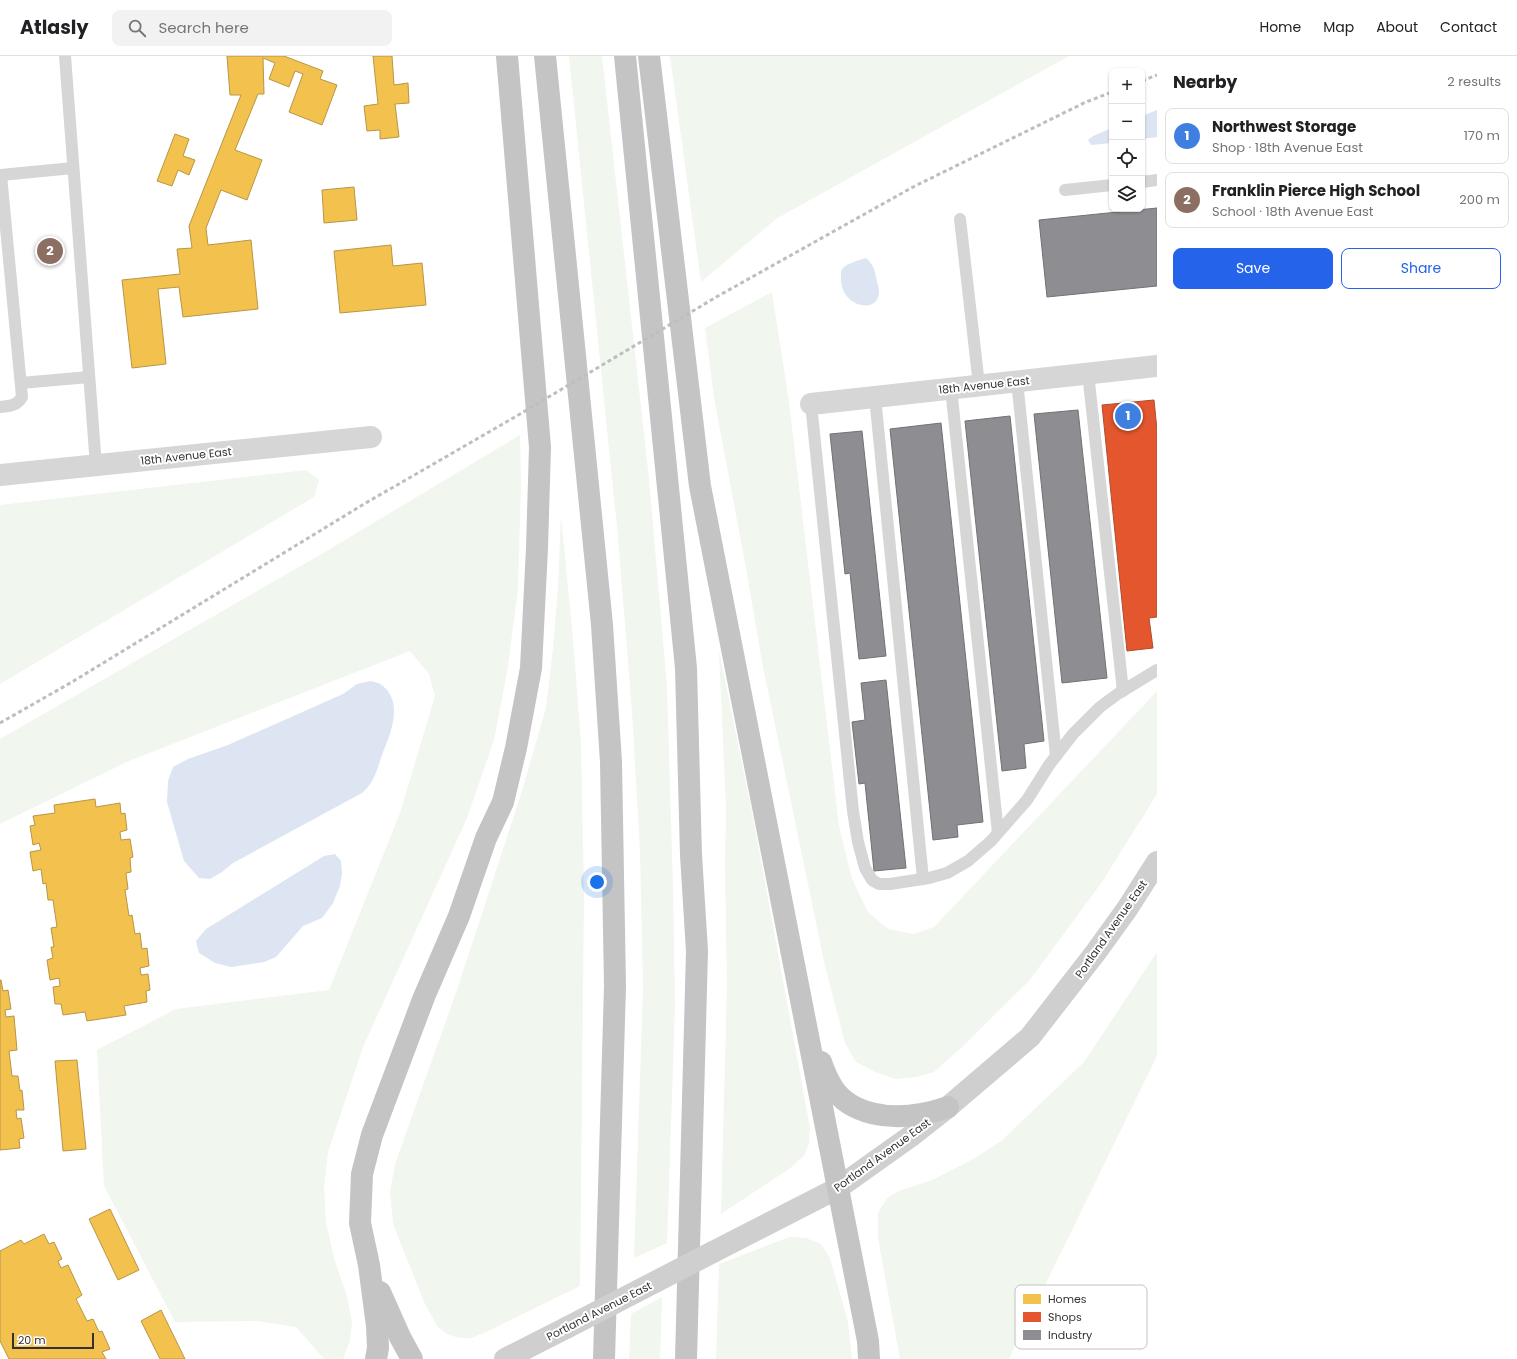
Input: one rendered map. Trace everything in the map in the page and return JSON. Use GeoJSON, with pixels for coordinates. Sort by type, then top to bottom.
{"type":"FeatureCollection","features":[{"type":"Feature","properties":{"kind":"highway"},"geometry":{"type":"LineString","coordinates":[[376,1359],[378,1348],[377,1326],[369,1265],[360,1223],[362,1174],[372,1136],[424,997],[459,916],[486,838],[503,802],[516,748],[531,668],[540,447],[506,56]]}},
{"type":"Feature","properties":{"kind":"highway"},"geometry":{"type":"LineString","coordinates":[[545,56],[602,625],[612,762],[615,986],[604,1359]]}},
{"type":"Feature","properties":{"kind":"highway"},"geometry":{"type":"LineString","coordinates":[[625,56],[686,668],[691,855],[697,951],[686,1359]]}},
{"type":"Feature","properties":{"kind":"highway"},"geometry":{"type":"LineString","coordinates":[[649,56],[700,486],[868,1341],[869,1359]]}},
{"type":"Feature","properties":{"kind":"highway"},"geometry":{"type":"LineString","coordinates":[[805,1021],[824,1070],[833,1088],[845,1100],[858,1108],[873,1114],[894,1116],[920,1115],[948,1107]]}},
{"type":"Feature","properties":{"kind":"highway"},"geometry":{"type":"LineString","coordinates":[[369,1265],[382,1298],[412,1359]]}},
{"type":"Feature","properties":{"kind":"main road","name":"Portland Avenue East"},"geometry":{"type":"LineString","coordinates":[[505,1359],[838,1188],[911,1136],[948,1107],[1030,1037],[1096,952],[1127,909],[1157,862]]}},
{"type":"Feature","properties":{"kind":"street","name":"18th Avenue East"},"geometry":{"type":"LineString","coordinates":[[811,404],[1157,366]]}},
{"type":"Feature","properties":{"kind":"street","name":"18th Avenue East"},"geometry":{"type":"LineString","coordinates":[[0,475],[371,437]]}},
{"type":"Feature","properties":{"kind":"lane"},"geometry":{"type":"LineString","coordinates":[[65,56],[96,466]]}},
{"type":"Feature","properties":{"kind":"lane"},"geometry":{"type":"LineString","coordinates":[[0,407],[18,403],[22,397],[2,175],[73,168]]}},
{"type":"Feature","properties":{"kind":"lane"},"geometry":{"type":"LineString","coordinates":[[1145,182],[1157,180]]}},
{"type":"Feature","properties":{"kind":"lane"},"geometry":{"type":"LineString","coordinates":[[1065,190],[1109,185]]}},
{"type":"Feature","properties":{"kind":"lane"},"geometry":{"type":"LineString","coordinates":[[960,219],[979,385]]}},
{"type":"Feature","properties":{"kind":"lane"},"geometry":{"type":"LineString","coordinates":[[1088,374],[1122,691]]}},
{"type":"Feature","properties":{"kind":"lane"},"geometry":{"type":"LineString","coordinates":[[21,383],[89,377]]}},
{"type":"Feature","properties":{"kind":"lane"},"geometry":{"type":"LineString","coordinates":[[1017,381],[1056,756]]}},
{"type":"Feature","properties":{"kind":"lane"},"geometry":{"type":"LineString","coordinates":[[951,388],[998,833]]}},
{"type":"Feature","properties":{"kind":"lane"},"geometry":{"type":"LineString","coordinates":[[875,397],[922,879]]}},
{"type":"Feature","properties":{"kind":"lane"},"geometry":{"type":"LineString","coordinates":[[811,404],[853,811],[858,842],[865,868],[872,880],[879,884],[890,884],[922,879],[947,873],[968,861],[991,841],[1027,800],[1056,756],[1073,734],[1100,707],[1122,691],[1157,670]]}},
{"type":"Feature","properties":{"kind":"shaded area"},"geometry":{"type":"Polygon","coordinates":[[[569,56],[602,56],[649,479],[667,687],[675,1006],[667,1243],[634,1258],[643,988],[640,851],[632,712],[618,537],[569,56]]]}},
{"type":"Feature","properties":{"kind":"shaded area"},"geometry":{"type":"Polygon","coordinates":[[[670,56],[1069,56],[776,219],[701,282],[670,56]]]}},
{"type":"Feature","properties":{"kind":"shaded area"},"geometry":{"type":"Polygon","coordinates":[[[1157,110],[1157,137],[1145,139],[1145,115],[1157,110]]]}},
{"type":"Feature","properties":{"kind":"shaded area"},"geometry":{"type":"Polygon","coordinates":[[[1109,129],[1109,143],[1091,145],[1088,140],[1093,136],[1109,129]]]}},
{"type":"Feature","properties":{"kind":"shaded area"},"geometry":{"type":"Polygon","coordinates":[[[866,258],[874,270],[879,295],[876,302],[870,305],[862,305],[855,303],[848,297],[843,289],[841,273],[845,266],[866,258]]]}},
{"type":"Feature","properties":{"kind":"shaded area"},"geometry":{"type":"Polygon","coordinates":[[[772,292],[789,402],[839,826],[852,879],[868,912],[888,929],[914,934],[934,927],[1157,691],[1157,794],[1102,882],[1029,981],[963,1046],[934,1072],[917,1077],[896,1079],[875,1072],[856,1062],[845,1043],[825,966],[762,662],[714,398],[705,328],[772,292]]]}},
{"type":"Feature","properties":{"kind":"shaded area"},"geometry":{"type":"Polygon","coordinates":[[[520,435],[521,482],[518,590],[507,672],[494,740],[467,818],[363,1047],[328,1152],[324,1187],[326,1222],[334,1258],[347,1296],[352,1322],[350,1341],[343,1359],[324,1359],[296,1327],[257,1321],[175,1322],[104,1186],[97,1050],[176,1009],[329,990],[400,813],[435,696],[429,674],[410,651],[129,761],[0,824],[0,739],[325,552],[520,435]]]}},
{"type":"Feature","properties":{"kind":"shaded area"},"geometry":{"type":"Polygon","coordinates":[[[306,470],[319,480],[314,497],[0,684],[0,505],[306,470]]]}},
{"type":"Feature","properties":{"kind":"shaded area"},"geometry":{"type":"Polygon","coordinates":[[[561,515],[581,743],[584,893],[580,1286],[486,1332],[471,1338],[459,1338],[447,1334],[438,1327],[425,1304],[393,1224],[390,1192],[395,1164],[458,987],[521,794],[546,708],[558,586],[561,515]]]}},
{"type":"Feature","properties":{"kind":"shaded area"},"geometry":{"type":"Polygon","coordinates":[[[719,651],[753,817],[810,1128],[809,1144],[804,1156],[789,1169],[721,1214],[727,986],[725,866],[726,808],[719,651]]]}},
{"type":"Feature","properties":{"kind":"shaded area"},"geometry":{"type":"Polygon","coordinates":[[[371,681],[382,685],[389,693],[393,701],[394,710],[391,729],[375,776],[366,789],[362,793],[233,863],[210,879],[199,878],[184,861],[167,802],[168,781],[173,767],[188,759],[228,745],[343,694],[357,684],[371,681]]]}},
{"type":"Feature","properties":{"kind":"shaded area"},"geometry":{"type":"Polygon","coordinates":[[[335,854],[341,861],[342,873],[340,886],[333,903],[322,918],[303,926],[276,957],[264,962],[231,967],[215,963],[199,953],[196,941],[206,929],[324,856],[335,854]]]}},
{"type":"Feature","properties":{"kind":"shaded area"},"geometry":{"type":"Polygon","coordinates":[[[1157,952],[1157,1056],[1045,1285],[1015,1285],[1015,1347],[1009,1359],[900,1359],[878,1238],[878,1213],[887,1198],[901,1190],[932,1180],[975,1158],[1001,1141],[1084,1062],[1157,952]]]}},
{"type":"Feature","properties":{"kind":"shaded area"},"geometry":{"type":"Polygon","coordinates":[[[789,1237],[806,1238],[821,1244],[830,1258],[848,1322],[852,1359],[716,1359],[719,1264],[789,1237]]]}},
{"type":"Feature","properties":{"kind":"shaded area"},"geometry":{"type":"Polygon","coordinates":[[[662,1297],[660,1359],[629,1359],[631,1314],[662,1297]]]}},
{"type":"Feature","properties":{"kind":"building: Homes"},"geometry":{"type":"Polygon","coordinates":[[[227,56],[284,56],[323,71],[320,79],[337,85],[322,125],[289,112],[303,74],[295,71],[289,87],[269,79],[275,63],[263,58],[264,94],[258,94],[235,150],[262,160],[247,200],[221,190],[206,228],[208,245],[251,240],[258,309],[183,317],[179,287],[158,289],[166,364],[132,368],[122,280],[180,274],[177,249],[192,248],[189,226],[241,95],[230,95],[227,56]]]}},
{"type":"Feature","properties":{"kind":"building: Homes"},"geometry":{"type":"Polygon","coordinates":[[[373,56],[392,56],[394,85],[408,83],[409,103],[395,104],[399,137],[380,139],[380,130],[367,131],[364,106],[378,104],[373,56]]]}},
{"type":"Feature","properties":{"kind":"building: Homes"},"geometry":{"type":"Polygon","coordinates":[[[175,134],[189,139],[183,156],[195,160],[189,175],[178,170],[172,186],[157,181],[175,134]]]}},
{"type":"Feature","properties":{"kind":"building: Homes"},"geometry":{"type":"Polygon","coordinates":[[[354,187],[357,220],[324,223],[322,190],[354,187]]]}},
{"type":"Feature","properties":{"kind":"building: Homes"},"geometry":{"type":"Polygon","coordinates":[[[391,245],[393,266],[422,263],[426,305],[340,313],[334,251],[391,245]]]}},
{"type":"Feature","properties":{"kind":"building: Homes"},"geometry":{"type":"Polygon","coordinates":[[[95,799],[96,807],[120,803],[121,814],[125,813],[127,830],[120,832],[121,840],[130,839],[133,857],[130,858],[131,872],[126,873],[128,889],[125,890],[129,916],[132,915],[135,934],[140,933],[142,949],[147,948],[149,966],[140,968],[141,975],[148,974],[150,990],[146,991],[147,1002],[124,1006],[126,1015],[87,1021],[85,1012],[63,1015],[61,1004],[55,1004],[53,987],[60,986],[59,978],[50,980],[47,960],[53,958],[51,947],[54,947],[51,928],[57,927],[53,900],[48,900],[46,883],[43,884],[41,869],[33,871],[30,852],[41,850],[39,843],[33,845],[30,826],[35,825],[33,816],[55,813],[54,805],[95,799]]]}},
{"type":"Feature","properties":{"kind":"building: Homes"},"geometry":{"type":"Polygon","coordinates":[[[0,980],[3,991],[8,990],[11,1009],[5,1010],[6,1017],[14,1016],[17,1050],[9,1051],[12,1076],[18,1076],[20,1091],[22,1090],[24,1110],[16,1110],[17,1119],[21,1118],[24,1138],[19,1139],[20,1148],[0,1150],[0,980]]]}},
{"type":"Feature","properties":{"kind":"building: Homes"},"geometry":{"type":"Polygon","coordinates":[[[77,1060],[86,1149],[63,1151],[55,1061],[77,1060]]]}},
{"type":"Feature","properties":{"kind":"building: Homes"},"geometry":{"type":"Polygon","coordinates":[[[110,1209],[139,1270],[118,1280],[89,1219],[110,1209]]]}},
{"type":"Feature","properties":{"kind":"building: Homes"},"geometry":{"type":"Polygon","coordinates":[[[44,1234],[49,1244],[54,1242],[62,1259],[58,1261],[61,1268],[68,1265],[82,1295],[76,1299],[87,1321],[93,1319],[99,1332],[102,1331],[110,1349],[102,1352],[106,1359],[9,1359],[0,1341],[0,1251],[21,1240],[24,1244],[44,1234]]]}},
{"type":"Feature","properties":{"kind":"building: Homes"},"geometry":{"type":"Polygon","coordinates":[[[161,1310],[185,1359],[160,1359],[141,1321],[161,1310]]]}},
{"type":"Feature","properties":{"kind":"building: Shops"},"geometry":{"type":"Polygon","coordinates":[[[1154,400],[1157,430],[1157,617],[1149,618],[1153,648],[1127,651],[1102,405],[1154,400]]]}},
{"type":"Feature","properties":{"kind":"building: Industry"},"geometry":{"type":"Polygon","coordinates":[[[1157,208],[1157,286],[1047,297],[1039,220],[1118,212],[1145,212],[1145,209],[1157,208]]]}},
{"type":"Feature","properties":{"kind":"building: Industry"},"geometry":{"type":"Polygon","coordinates":[[[1078,410],[1107,678],[1062,683],[1034,414],[1078,410]]]}},
{"type":"Feature","properties":{"kind":"building: Industry"},"geometry":{"type":"Polygon","coordinates":[[[1010,416],[1044,741],[1024,744],[1026,768],[1002,771],[965,421],[1010,416]]]}},
{"type":"Feature","properties":{"kind":"building: Industry"},"geometry":{"type":"Polygon","coordinates":[[[941,423],[983,822],[957,825],[958,837],[933,840],[890,429],[941,423]]]}},
{"type":"Feature","properties":{"kind":"building: Industry"},"geometry":{"type":"Polygon","coordinates":[[[862,431],[886,656],[859,659],[850,573],[845,574],[830,434],[862,431]]]}},
{"type":"Feature","properties":{"kind":"building: Industry"},"geometry":{"type":"Polygon","coordinates":[[[886,680],[906,868],[874,871],[865,783],[859,784],[852,722],[865,720],[861,683],[886,680]]]}},
{"type":"Feature","properties":{"kind":"railway"},"geometry":{"type":"LineString","coordinates":[[1145,80],[1157,75]]}},
{"type":"Feature","properties":{"kind":"railway"},"geometry":{"type":"LineString","coordinates":[[0,723],[72,682],[364,504],[520,414],[718,296],[913,187],[1086,102],[1109,93]]}},
{"type":"Feature","properties":{"kind":"place","name":"Franklin Pierce High School"},"geometry":{"type":"Point","coordinates":[50,251]}},
{"type":"Feature","properties":{"kind":"place","name":"Northwest Storage"},"geometry":{"type":"Point","coordinates":[1128,416]}}]}
